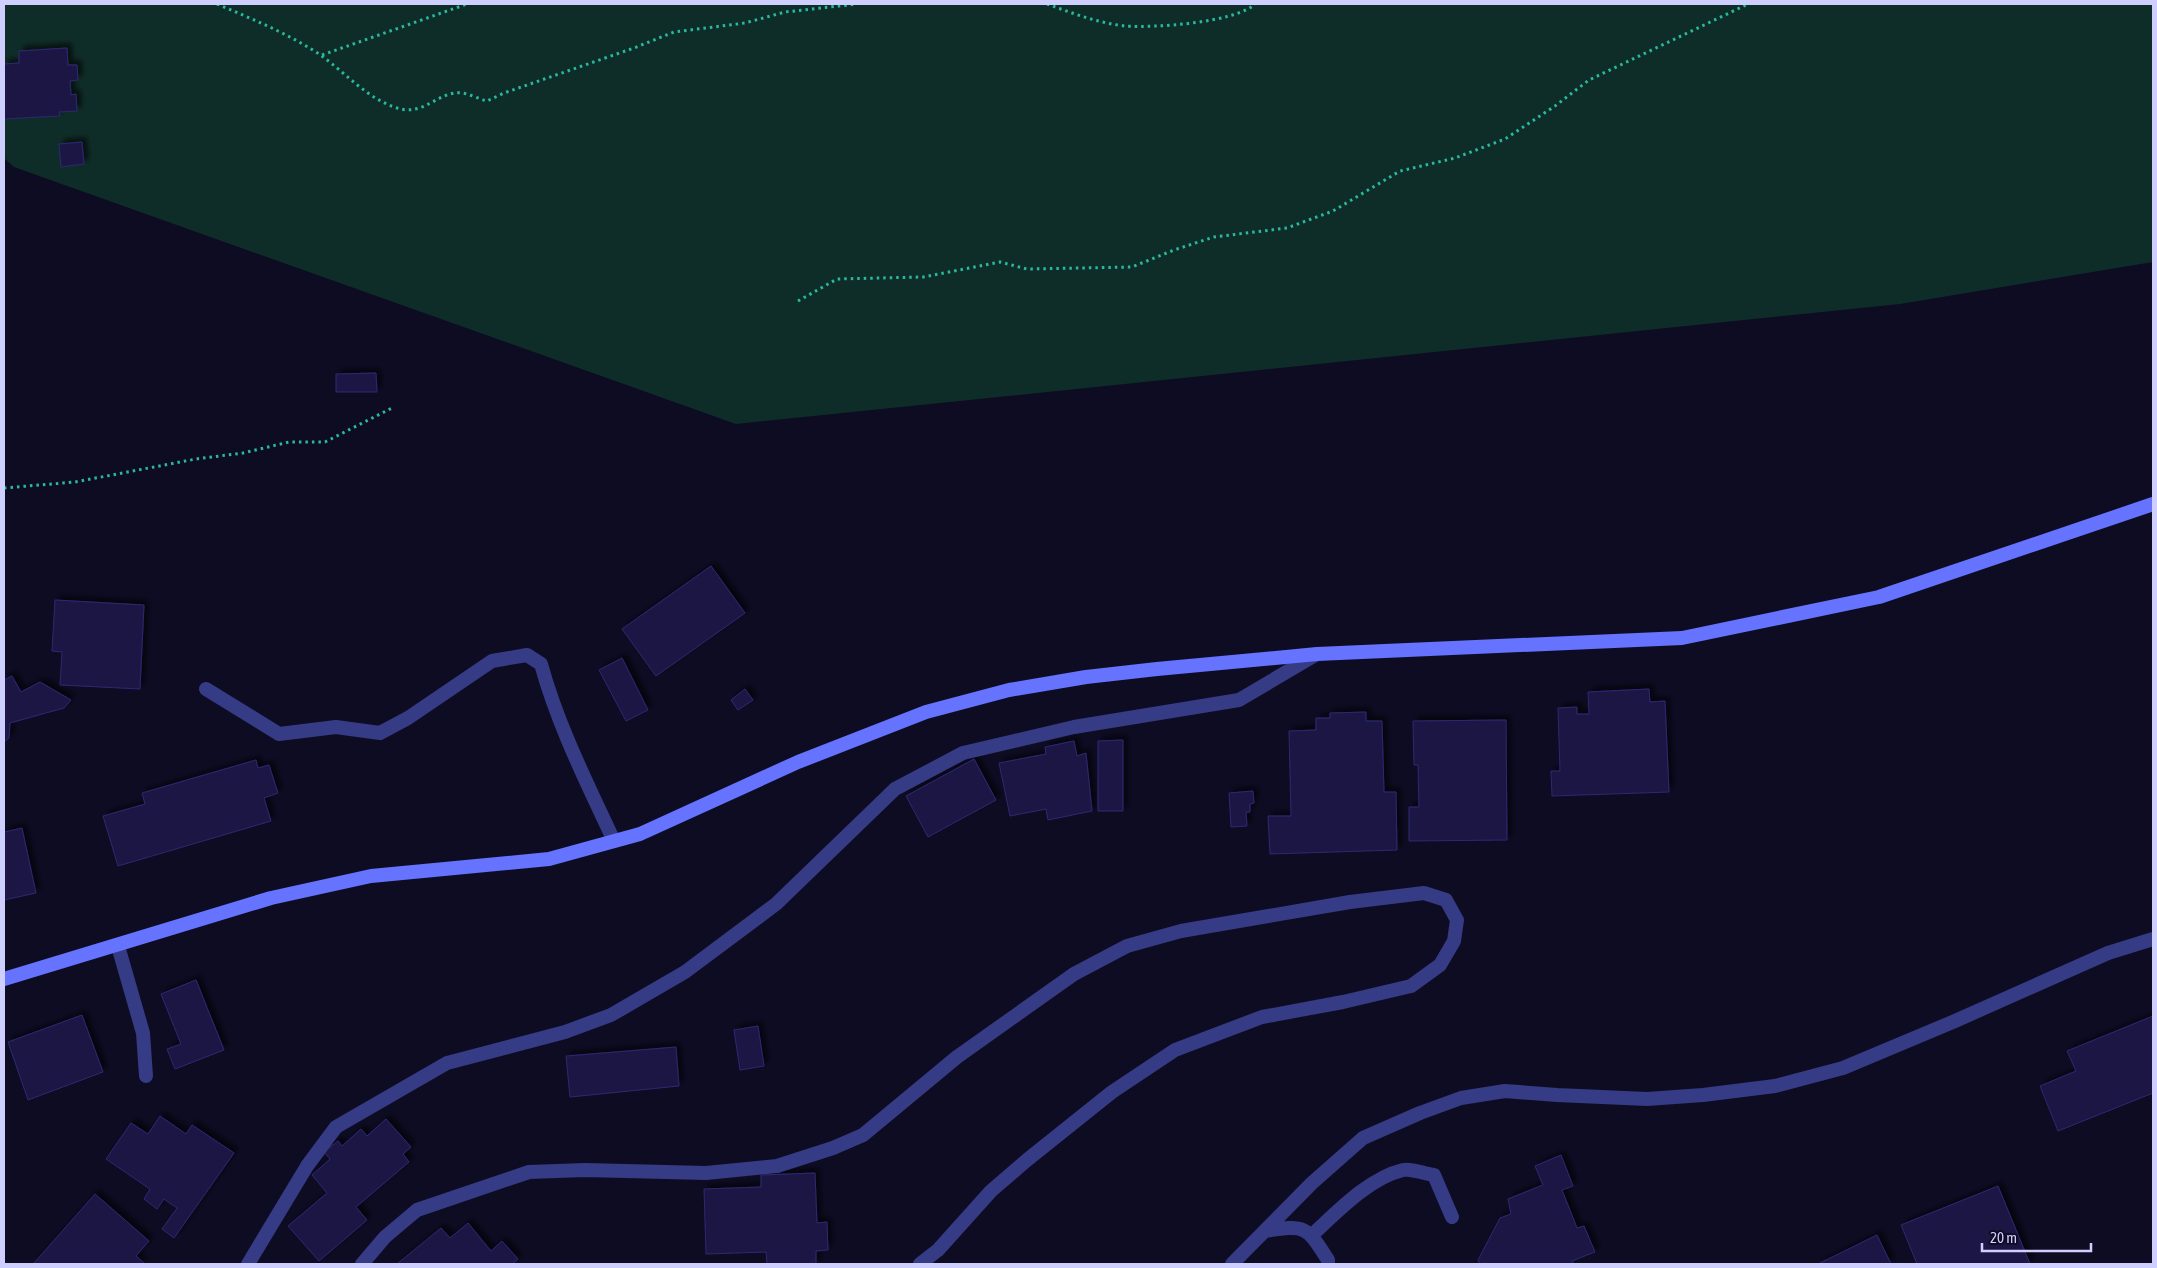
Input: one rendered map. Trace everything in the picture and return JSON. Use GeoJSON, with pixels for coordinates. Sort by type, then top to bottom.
{"type":"FeatureCollection","features":[{"type":"Feature","properties":{"kind":"main road"},"geometry":{"type":"LineString","coordinates":[[4,980],[271,898],[371,876],[548,859],[640,834],[798,762],[926,712],[1009,690],[1086,677],[1317,654],[1682,638],[1879,597],[2153,504]]}},
{"type":"Feature","properties":{"kind":"street"},"geometry":{"type":"LineString","coordinates":[[248,1264],[307,1166],[336,1127],[447,1064],[565,1032],[611,1015],[685,972],[776,904],[895,789],[963,753],[1074,727],[1239,700],[1317,654]]}},
{"type":"Feature","properties":{"kind":"street"},"geometry":{"type":"LineString","coordinates":[[206,689],[279,734],[336,727],[380,733],[408,718],[492,661],[527,655],[541,664],[550,698],[577,763],[614,841]]}},
{"type":"Feature","properties":{"kind":"street"},"geometry":{"type":"LineString","coordinates":[[362,1264],[385,1237],[417,1210],[529,1172],[585,1170],[706,1173],[777,1166],[833,1148],[863,1135],[957,1058],[1074,974],[1127,946],[1181,931],[1350,902],[1424,893],[1446,900],[1457,920],[1454,941],[1440,965],[1411,986],[1343,1002],[1262,1017],[1175,1050],[1112,1092],[1026,1160],[991,1191],[938,1250],[920,1264]]}},
{"type":"Feature","properties":{"kind":"street"},"geometry":{"type":"LineString","coordinates":[[1232,1264],[1312,1183],[1363,1138],[1420,1113],[1461,1098],[1504,1090],[1557,1095],[1647,1099],[1703,1095],[1775,1086],[1843,1068],[2108,954],[2153,939]]}},
{"type":"Feature","properties":{"kind":"street"},"geometry":{"type":"LineString","coordinates":[[118,946],[143,1033],[146,1076]]}},
{"type":"Feature","properties":{"kind":"street"},"geometry":{"type":"LineString","coordinates":[[1312,1236],[1342,1207],[1374,1182],[1405,1169],[1434,1175],[1452,1217]]}},
{"type":"Feature","properties":{"kind":"street"},"geometry":{"type":"LineString","coordinates":[[1264,1231],[1295,1226],[1312,1236],[1328,1260],[1328,1264]]}},
{"type":"Feature","properties":{"kind":"path"},"geometry":{"type":"LineString","coordinates":[[217,4],[275,29],[322,56],[376,99],[399,109],[422,109],[443,97],[461,93],[487,101],[504,93],[634,48],[674,32],[745,23],[784,12],[857,4]]}},
{"type":"Feature","properties":{"kind":"path"},"geometry":{"type":"LineString","coordinates":[[322,56],[467,4]]}},
{"type":"Feature","properties":{"kind":"path"},"geometry":{"type":"LineString","coordinates":[[1047,4],[1083,17],[1124,26],[1161,26],[1200,21],[1229,16],[1250,9],[1256,4]]}},
{"type":"Feature","properties":{"kind":"path"},"geometry":{"type":"LineString","coordinates":[[798,301],[837,279],[923,277],[1000,262],[1027,268],[1132,267],[1174,250],[1214,237],[1287,228],[1333,211],[1400,171],[1455,158],[1505,139],[1555,106],[1589,80],[1748,4]]}},
{"type":"Feature","properties":{"kind":"path"},"geometry":{"type":"LineString","coordinates":[[4,488],[75,482],[289,442],[325,442],[394,407]]}},
{"type":"Feature","properties":{"kind":"green space"},"geometry":{"type":"Polygon","coordinates":[[[4,4],[2153,4],[2153,262],[1900,304],[736,424],[14,167],[4,158],[4,4]]]}},
{"type":"Feature","properties":{"kind":"building"},"geometry":{"type":"Polygon","coordinates":[[[67,48],[68,65],[77,65],[78,80],[70,81],[71,95],[76,94],[77,111],[59,112],[60,116],[4,119],[4,64],[19,63],[19,51],[67,48]]]}},
{"type":"Feature","properties":{"kind":"building"},"geometry":{"type":"Polygon","coordinates":[[[82,142],[84,164],[61,167],[59,144],[82,142]]]}},
{"type":"Feature","properties":{"kind":"building"},"geometry":{"type":"Polygon","coordinates":[[[376,373],[377,392],[336,392],[336,374],[376,373]]]}},
{"type":"Feature","properties":{"kind":"building"},"geometry":{"type":"Polygon","coordinates":[[[711,566],[745,613],[656,676],[622,629],[711,566]]]}},
{"type":"Feature","properties":{"kind":"building"},"geometry":{"type":"Polygon","coordinates":[[[55,600],[144,605],[140,689],[60,685],[62,652],[52,651],[55,600]]]}},
{"type":"Feature","properties":{"kind":"building"},"geometry":{"type":"Polygon","coordinates":[[[622,658],[648,710],[626,721],[599,670],[622,658]]]}},
{"type":"Feature","properties":{"kind":"building"},"geometry":{"type":"Polygon","coordinates":[[[12,676],[21,692],[40,682],[71,700],[64,708],[10,723],[9,738],[4,742],[4,680],[12,676]]]}},
{"type":"Feature","properties":{"kind":"building"},"geometry":{"type":"Polygon","coordinates":[[[745,689],[753,700],[738,710],[731,700],[745,689]]]}},
{"type":"Feature","properties":{"kind":"building"},"geometry":{"type":"Polygon","coordinates":[[[1649,689],[1650,702],[1665,701],[1669,792],[1552,796],[1551,771],[1560,771],[1558,708],[1577,707],[1577,714],[1589,714],[1588,692],[1649,689]]]}},
{"type":"Feature","properties":{"kind":"building"},"geometry":{"type":"Polygon","coordinates":[[[1366,712],[1366,721],[1382,721],[1384,792],[1396,792],[1397,850],[1270,854],[1268,816],[1291,816],[1289,731],[1316,730],[1316,718],[1330,718],[1330,713],[1366,712]]]}},
{"type":"Feature","properties":{"kind":"building"},"geometry":{"type":"Polygon","coordinates":[[[1506,720],[1507,840],[1409,841],[1409,807],[1419,807],[1418,765],[1414,765],[1413,721],[1506,720]]]}},
{"type":"Feature","properties":{"kind":"building"},"geometry":{"type":"Polygon","coordinates":[[[1123,740],[1123,811],[1098,811],[1098,741],[1123,740]]]}},
{"type":"Feature","properties":{"kind":"building"},"geometry":{"type":"Polygon","coordinates":[[[1074,741],[1077,756],[1086,753],[1092,811],[1048,820],[1046,809],[1010,816],[999,763],[1046,754],[1045,747],[1074,741]]]}},
{"type":"Feature","properties":{"kind":"building"},"geometry":{"type":"Polygon","coordinates":[[[974,759],[996,800],[928,837],[906,796],[974,759]]]}},
{"type":"Feature","properties":{"kind":"building"},"geometry":{"type":"Polygon","coordinates":[[[256,760],[258,768],[269,765],[278,793],[264,798],[271,821],[118,866],[103,816],[145,804],[142,793],[256,760]]]}},
{"type":"Feature","properties":{"kind":"building"},"geometry":{"type":"Polygon","coordinates":[[[1253,791],[1254,803],[1250,804],[1250,812],[1246,812],[1247,826],[1231,827],[1229,793],[1253,791]]]}},
{"type":"Feature","properties":{"kind":"building"},"geometry":{"type":"Polygon","coordinates":[[[22,828],[36,893],[4,900],[4,832],[22,828]]]}},
{"type":"Feature","properties":{"kind":"building"},"geometry":{"type":"Polygon","coordinates":[[[196,980],[224,1050],[175,1069],[167,1049],[181,1044],[161,994],[196,980]]]}},
{"type":"Feature","properties":{"kind":"building"},"geometry":{"type":"Polygon","coordinates":[[[82,1015],[103,1072],[28,1100],[8,1042],[82,1015]]]}},
{"type":"Feature","properties":{"kind":"building"},"geometry":{"type":"Polygon","coordinates":[[[2153,1016],[2153,1093],[2058,1131],[2040,1086],[2076,1071],[2067,1051],[2153,1016]]]}},
{"type":"Feature","properties":{"kind":"building"},"geometry":{"type":"Polygon","coordinates":[[[758,1026],[764,1066],[740,1070],[734,1030],[758,1026]]]}},
{"type":"Feature","properties":{"kind":"building"},"geometry":{"type":"Polygon","coordinates":[[[676,1047],[679,1086],[570,1097],[566,1056],[676,1047]]]}},
{"type":"Feature","properties":{"kind":"building"},"geometry":{"type":"Polygon","coordinates":[[[160,1116],[186,1134],[192,1125],[234,1153],[174,1238],[162,1229],[177,1208],[164,1199],[157,1209],[144,1199],[150,1189],[106,1159],[131,1123],[148,1134],[160,1116]]]}},
{"type":"Feature","properties":{"kind":"building"},"geometry":{"type":"Polygon","coordinates":[[[386,1119],[411,1147],[403,1154],[409,1162],[356,1207],[367,1220],[319,1261],[288,1226],[327,1193],[312,1175],[330,1159],[324,1152],[338,1141],[342,1146],[361,1129],[367,1136],[386,1119]]]}},
{"type":"Feature","properties":{"kind":"building"},"geometry":{"type":"Polygon","coordinates":[[[1561,1155],[1573,1186],[1562,1190],[1577,1228],[1584,1226],[1595,1252],[1572,1261],[1574,1264],[1480,1264],[1478,1260],[1500,1218],[1511,1214],[1508,1199],[1543,1185],[1535,1166],[1561,1155]]]}},
{"type":"Feature","properties":{"kind":"building"},"geometry":{"type":"Polygon","coordinates":[[[815,1173],[817,1223],[827,1222],[828,1250],[816,1251],[816,1264],[767,1264],[766,1252],[706,1254],[704,1189],[761,1187],[761,1175],[815,1173]]]}},
{"type":"Feature","properties":{"kind":"building"},"geometry":{"type":"Polygon","coordinates":[[[1998,1186],[2030,1264],[1917,1264],[1901,1225],[1998,1186]]]}},
{"type":"Feature","properties":{"kind":"building"},"geometry":{"type":"Polygon","coordinates":[[[95,1194],[149,1241],[136,1256],[145,1264],[34,1263],[95,1194]]]}},
{"type":"Feature","properties":{"kind":"building"},"geometry":{"type":"Polygon","coordinates":[[[468,1223],[491,1251],[502,1241],[518,1259],[512,1264],[397,1264],[441,1228],[450,1238],[468,1223]]]}},
{"type":"Feature","properties":{"kind":"building"},"geometry":{"type":"Polygon","coordinates":[[[1877,1235],[1891,1264],[1818,1264],[1877,1235]]]}}]}
